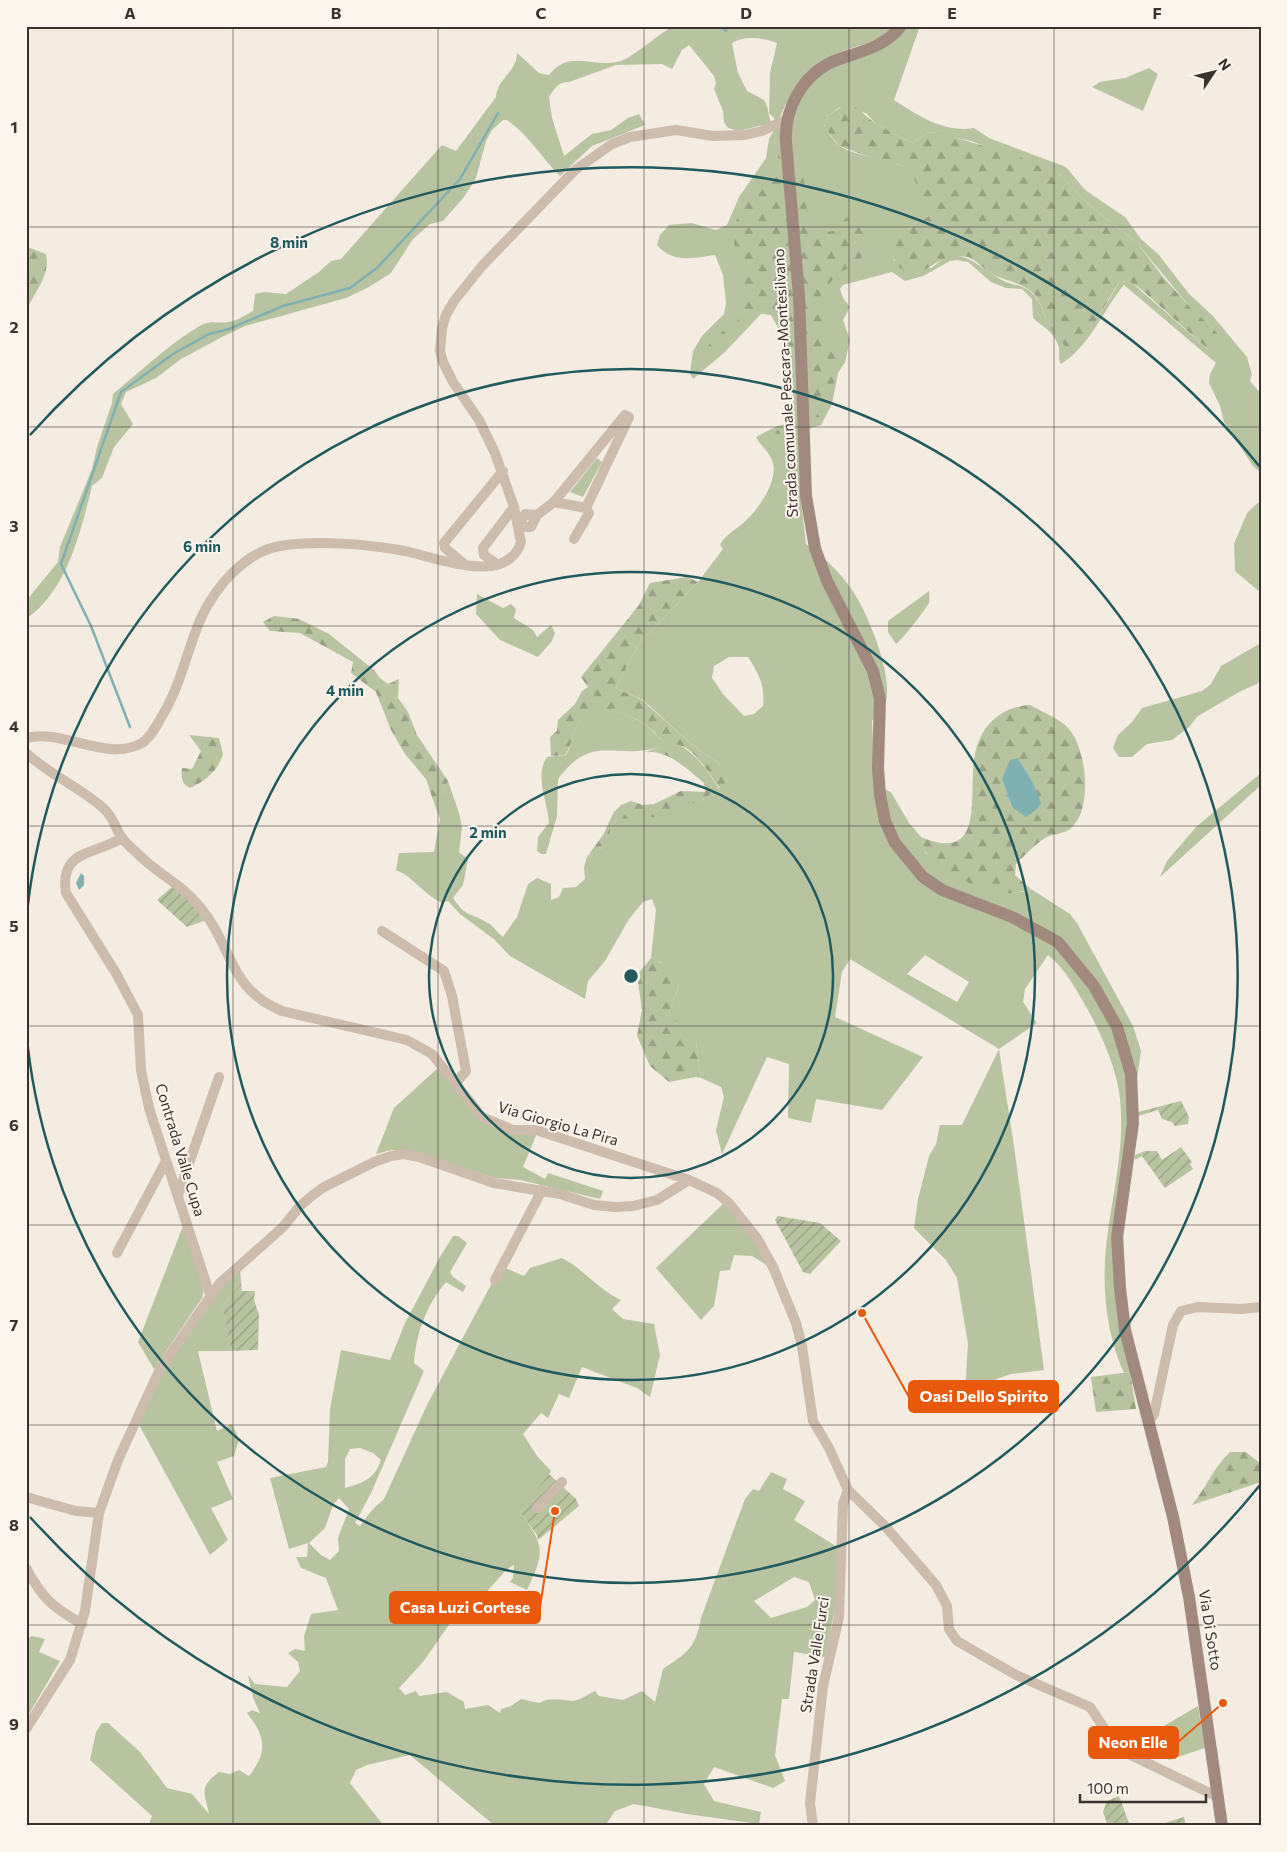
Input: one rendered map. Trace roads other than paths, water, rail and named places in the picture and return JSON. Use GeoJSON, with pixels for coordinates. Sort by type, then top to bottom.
{"type":"FeatureCollection","features":[{"type":"Feature","properties":{"kind":"street","name":"Strada comunale Pescara-Montesilvano"},"geometry":{"type":"LineString","coordinates":[[901,26],[892,36],[878,45],[834,62],[816,73],[801,88],[786,119],[786,142],[799,296],[806,496],[810,523],[815,548],[826,581],[873,671],[880,699],[878,768],[885,822],[895,843],[923,877],[942,890],[1012,917],[1058,942],[1094,986],[1117,1027],[1131,1074],[1133,1123],[1117,1238],[1120,1288],[1125,1330],[1153,1442]]}},
{"type":"Feature","properties":{"kind":"street"},"geometry":{"type":"LineString","coordinates":[[26,738],[42,736],[114,748],[134,746],[144,742],[152,733],[178,687],[201,618],[212,600],[245,562],[263,551],[288,546],[352,545],[402,551],[464,564],[491,566],[513,556],[519,550],[521,542],[514,507],[503,471],[487,435],[446,371],[440,351],[446,315],[462,289],[575,170],[612,144],[630,137],[676,130],[713,136],[745,136],[762,131],[786,119]]}},
{"type":"Feature","properties":{"kind":"street"},"geometry":{"type":"LineString","coordinates":[[518,528],[530,527],[537,515],[554,502],[625,415],[629,417],[586,508]]}},
{"type":"Feature","properties":{"kind":"street"},"geometry":{"type":"LineString","coordinates":[[464,564],[445,548],[444,543],[503,471]]}},
{"type":"Feature","properties":{"kind":"street"},"geometry":{"type":"LineString","coordinates":[[554,502],[586,508],[589,513],[574,539]]}},
{"type":"Feature","properties":{"kind":"street"},"geometry":{"type":"LineString","coordinates":[[497,564],[484,554],[483,548],[514,507]]}},
{"type":"Feature","properties":{"kind":"street","name":"Via Giorgio La Pira"},"geometry":{"type":"LineString","coordinates":[[26,754],[100,806],[112,817],[122,838],[138,855],[199,906],[225,948],[237,976],[258,999],[282,1011],[407,1040],[432,1054],[482,1117],[513,1130],[536,1130],[704,1185],[729,1203],[756,1238],[773,1267],[802,1346],[813,1421],[829,1448],[848,1490]]}},
{"type":"Feature","properties":{"kind":"street","name":"Contrada Valle Cupa"},"geometry":{"type":"LineString","coordinates":[[122,838],[72,861],[66,870],[64,881],[66,893],[117,975],[138,1015],[141,1070],[149,1108],[210,1294]]}},
{"type":"Feature","properties":{"kind":"street"},"geometry":{"type":"LineString","coordinates":[[382,931],[444,971],[465,1054],[466,1071],[456,1083]]}},
{"type":"Feature","properties":{"kind":"street"},"geometry":{"type":"LineString","coordinates":[[178,1195],[219,1077]]}},
{"type":"Feature","properties":{"kind":"street"},"geometry":{"type":"LineString","coordinates":[[26,1729],[70,1660],[86,1611],[99,1513],[118,1460],[144,1399],[165,1361],[210,1294],[283,1227],[300,1206],[313,1195],[324,1187],[391,1156],[404,1154],[419,1157],[494,1183],[542,1190],[594,1205],[624,1207],[657,1200],[689,1180]]}},
{"type":"Feature","properties":{"kind":"street"},"geometry":{"type":"LineString","coordinates":[[117,1253],[166,1161]]}},
{"type":"Feature","properties":{"kind":"street"},"geometry":{"type":"LineString","coordinates":[[494,1280],[542,1190]]}},
{"type":"Feature","properties":{"kind":"street"},"geometry":{"type":"LineString","coordinates":[[207,1282],[219,1284]]}},
{"type":"Feature","properties":{"kind":"street"},"geometry":{"type":"LineString","coordinates":[[1148,1424],[1154,1414],[1173,1325],[1181,1311],[1198,1306],[1241,1309],[1261,1307]]}},
{"type":"Feature","properties":{"kind":"street","name":"Via Di Sotto"},"geometry":{"type":"LineString","coordinates":[[1153,1442],[1173,1517],[1189,1597],[1222,1826]]}},
{"type":"Feature","properties":{"kind":"street"},"geometry":{"type":"LineString","coordinates":[[537,1508],[562,1482]]}},
{"type":"Feature","properties":{"kind":"street"},"geometry":{"type":"LineString","coordinates":[[848,1490],[886,1526],[936,1584],[947,1606],[949,1629],[957,1641],[1016,1675],[1090,1707],[1118,1749],[1218,1797]]}},
{"type":"Feature","properties":{"kind":"street","name":"Strada Valle Furci"},"geometry":{"type":"LineString","coordinates":[[813,1826],[810,1803],[823,1686],[839,1617],[843,1504],[848,1490]]}},
{"type":"Feature","properties":{"kind":"street"},"geometry":{"type":"LineString","coordinates":[[26,1497],[76,1511],[99,1513]]}},
{"type":"Feature","properties":{"kind":"street"},"geometry":{"type":"LineString","coordinates":[[26,1568],[44,1598],[53,1606],[82,1624]]}},
{"type":"Feature","properties":{"kind":"water"},"geometry":{"type":"Polygon","coordinates":[[[1018,758],[1032,781],[1041,803],[1036,810],[1026,817],[1012,807],[1002,779],[1010,760],[1018,758]]]}},
{"type":"Feature","properties":{"kind":"water"},"geometry":{"type":"Polygon","coordinates":[[[81,873],[84,876],[84,885],[79,890],[76,883],[81,873]]]}},
{"type":"Feature","properties":{"kind":"waterway"},"geometry":{"type":"LineString","coordinates":[[721,26],[726,31]]}},
{"type":"Feature","properties":{"kind":"waterway"},"geometry":{"type":"LineString","coordinates":[[130,727],[91,626],[61,564],[121,392],[173,354],[209,334],[229,329],[283,306],[350,288],[377,268],[460,179],[498,113]]}},
{"type":"Feature","properties":{"kind":"place","name":"Oasi Dello Spirito"},"geometry":{"type":"Point","coordinates":[862,1313]}},
{"type":"Feature","properties":{"kind":"place","name":"Casa Luzi Cortese"},"geometry":{"type":"Point","coordinates":[555,1511]}},
{"type":"Feature","properties":{"kind":"place","name":"Neon Elle"},"geometry":{"type":"Point","coordinates":[1223,1703]}}]}
